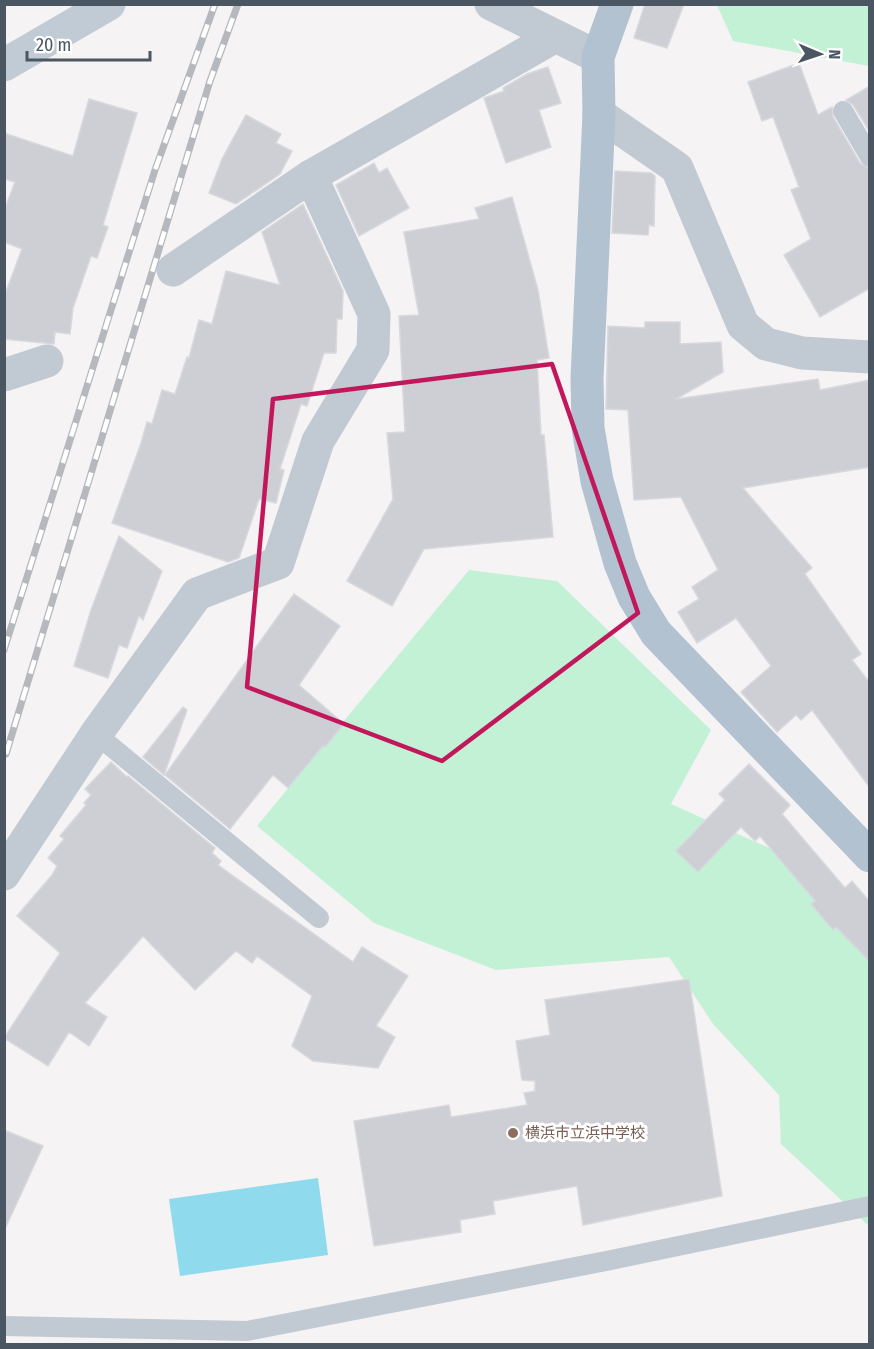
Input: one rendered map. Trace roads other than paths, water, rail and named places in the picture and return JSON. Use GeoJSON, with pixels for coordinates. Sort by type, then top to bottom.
{"type":"FeatureCollection","features":[{"type":"Feature","properties":{"kind":"main road"},"geometry":{"type":"LineString","coordinates":[[617,4],[597,57],[599,114],[587,378],[588,428],[597,481],[620,563],[634,597],[656,633],[867,848]]}},
{"type":"Feature","properties":{"kind":"street"},"geometry":{"type":"LineString","coordinates":[[4,65],[109,4]]}},
{"type":"Feature","properties":{"kind":"street"},"geometry":{"type":"LineString","coordinates":[[492,4],[597,57]]}},
{"type":"Feature","properties":{"kind":"street"},"geometry":{"type":"LineString","coordinates":[[173,270],[311,176],[554,37]]}},
{"type":"Feature","properties":{"kind":"street"},"geometry":{"type":"LineString","coordinates":[[599,114],[677,168],[743,324],[766,344],[802,353],[869,359]]}},
{"type":"Feature","properties":{"kind":"street"},"geometry":{"type":"LineString","coordinates":[[4,874],[96,734],[197,594],[278,563],[318,441],[373,350],[374,314],[311,176]]}},
{"type":"Feature","properties":{"kind":"street"},"geometry":{"type":"LineString","coordinates":[[4,375],[47,361]]}},
{"type":"Feature","properties":{"kind":"lane"},"geometry":{"type":"LineString","coordinates":[[843,111],[870,157]]}},
{"type":"Feature","properties":{"kind":"lane"},"geometry":{"type":"LineString","coordinates":[[96,734],[319,918]]}},
{"type":"Feature","properties":{"kind":"lane"},"geometry":{"type":"LineString","coordinates":[[4,1326],[247,1331],[611,1260],[870,1206]]}},
{"type":"Feature","properties":{"kind":"water"},"geometry":{"type":"Polygon","coordinates":[[[318,1178],[328,1255],[180,1276],[169,1199],[318,1178]]]}},
{"type":"Feature","properties":{"kind":"railway"},"geometry":{"type":"LineString","coordinates":[[4,650],[155,170],[215,4]]}},
{"type":"Feature","properties":{"kind":"railway"},"geometry":{"type":"LineString","coordinates":[[6,754],[210,81],[238,4]]}},
{"type":"Feature","properties":{"kind":"place","name":"横浜市立浜中学校"},"geometry":{"type":"Point","coordinates":[513,1133]}}]}
